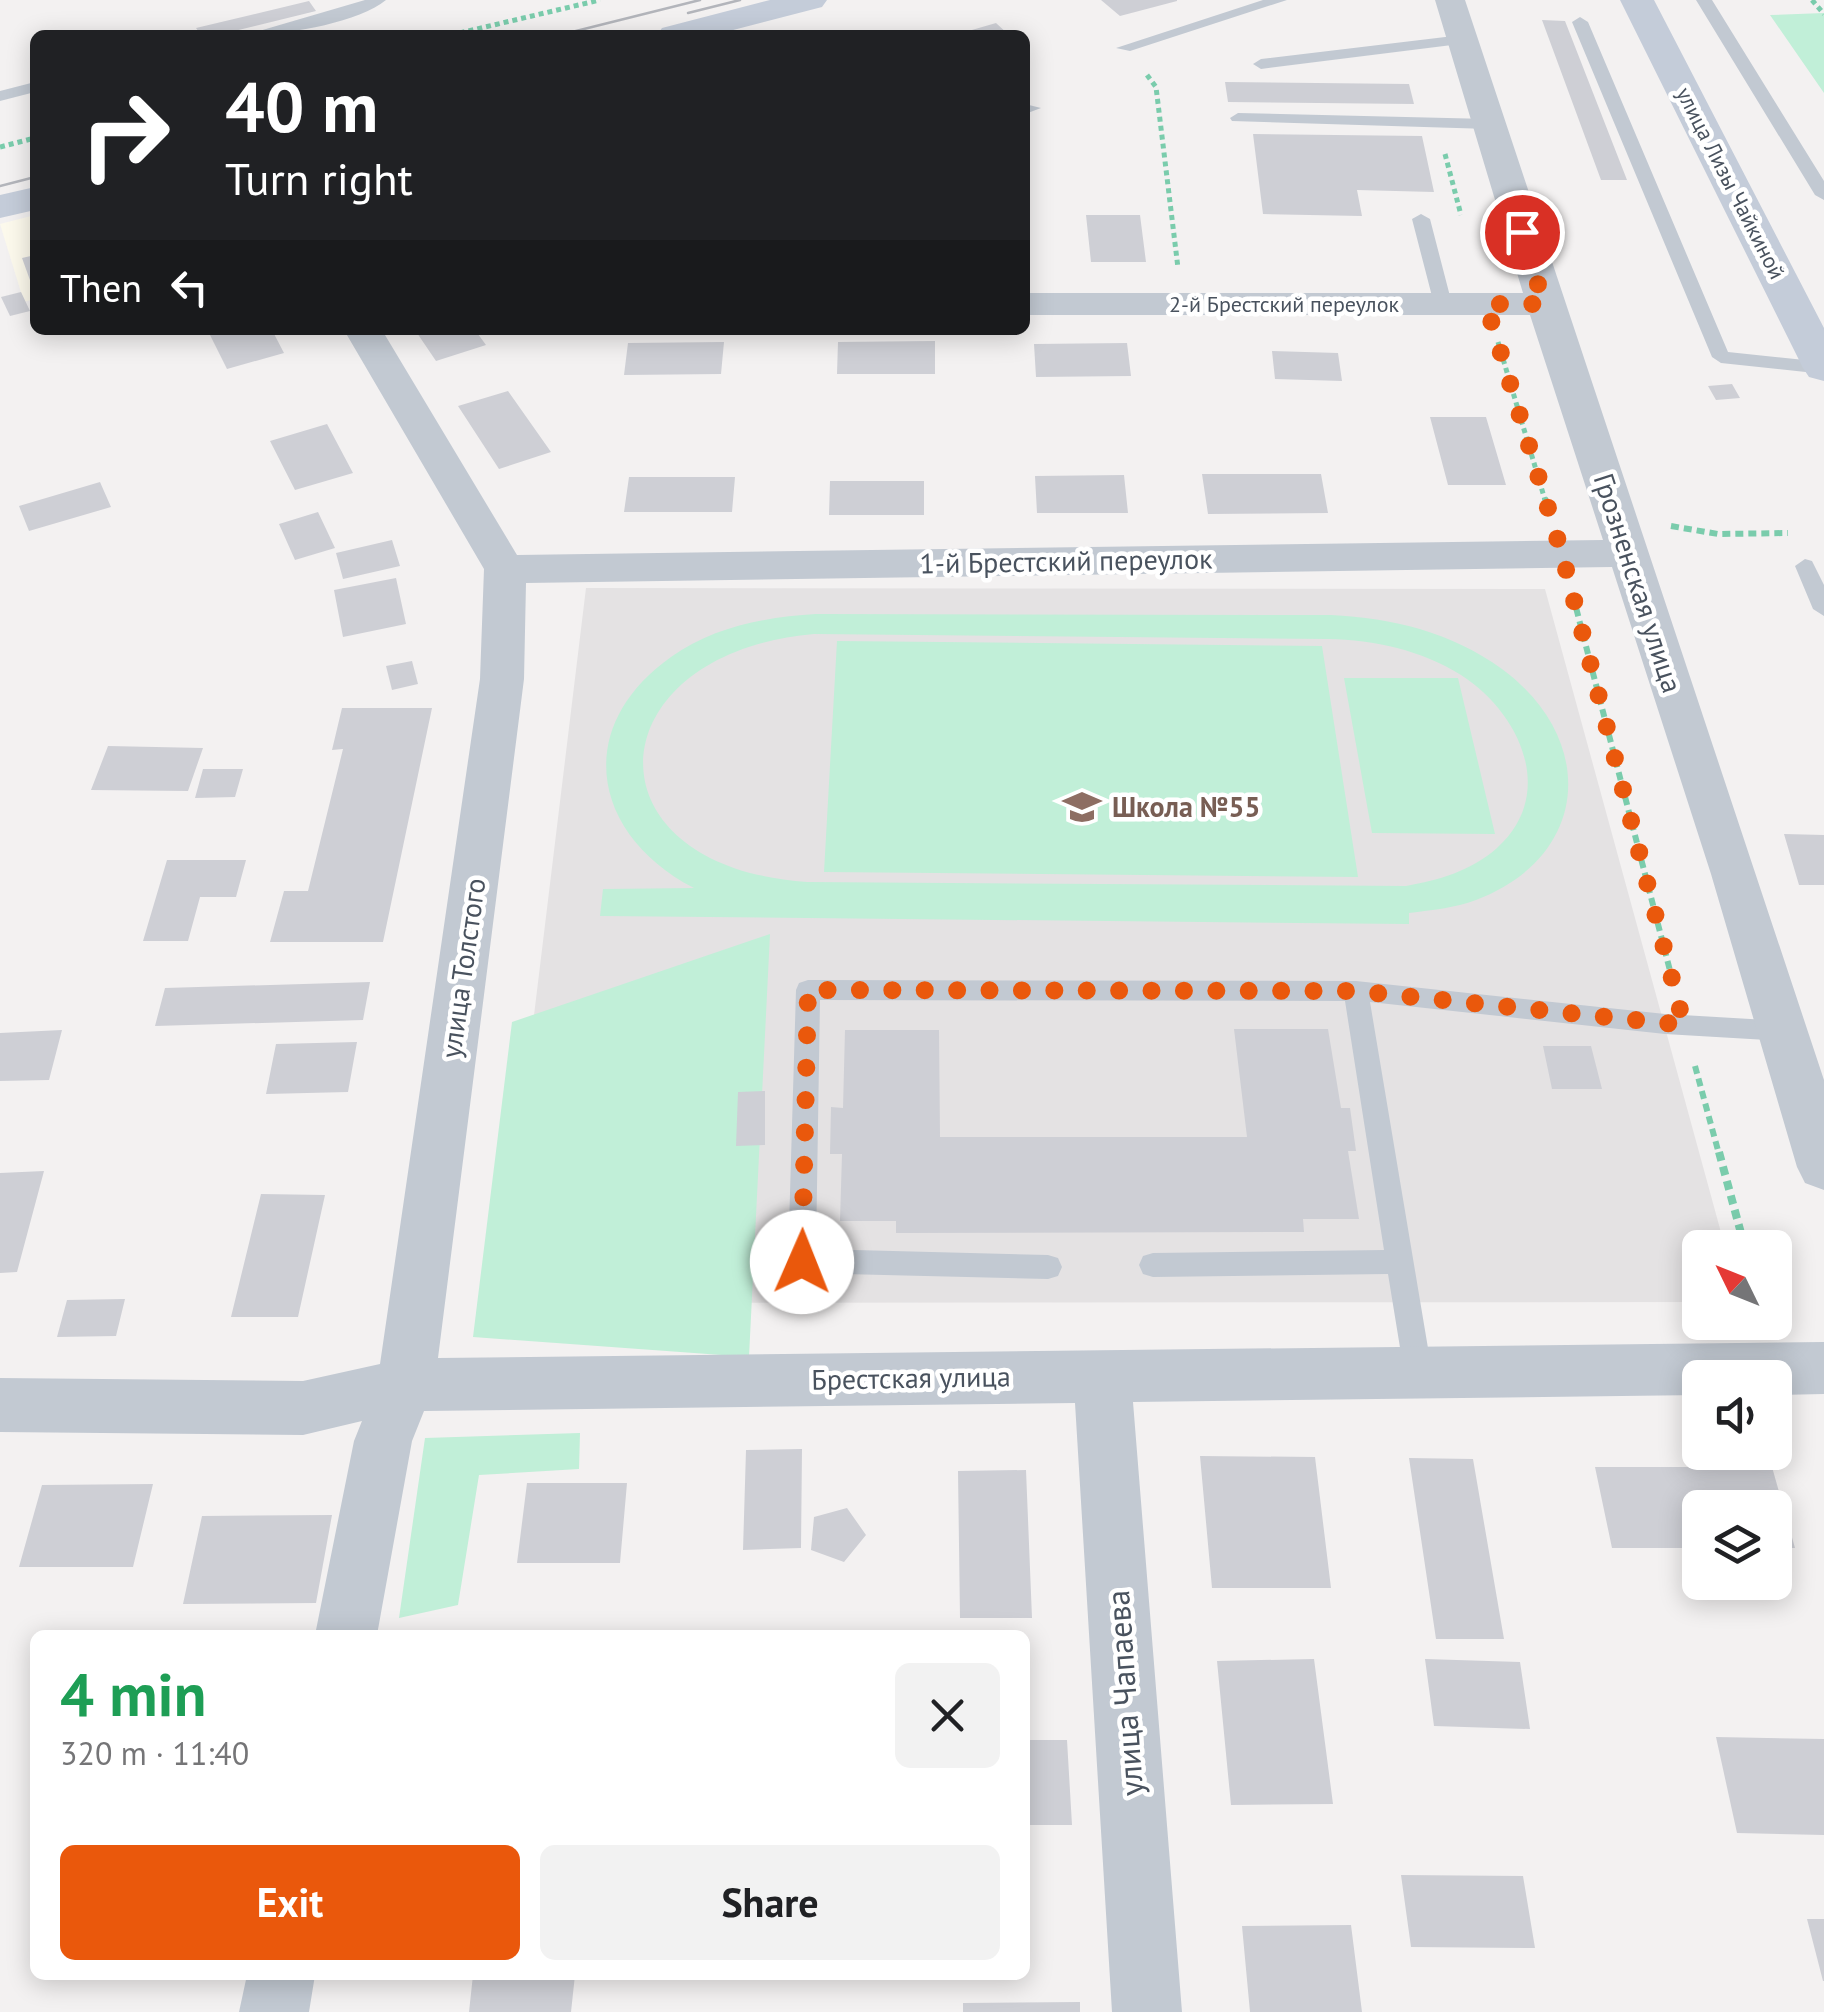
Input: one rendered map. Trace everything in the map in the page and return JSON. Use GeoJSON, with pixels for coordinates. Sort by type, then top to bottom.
{"type":"FeatureCollection","features":[{"type":"Feature","properties":{"kind":"street"},"geometry":{"type":"LineString","coordinates":[[699,30],[810,0]]}},
{"type":"Feature","properties":{"kind":"street","name":"Грозненская улица"},"geometry":{"type":"LineString","coordinates":[[1450,0],[1544,304],[1785,1031],[1824,1167]]}},
{"type":"Feature","properties":{"kind":"street","name":"улица Лизы Чайкиной"},"geometry":{"type":"LineString","coordinates":[[1637,0],[1822,360]]}},
{"type":"Feature","properties":{"kind":"street"},"geometry":{"type":"LineString","coordinates":[[0,207],[30,199]]}},
{"type":"Feature","properties":{"kind":"street","name":"2-й Брестский переулок"},"geometry":{"type":"LineString","coordinates":[[1030,304],[1544,304]]}},
{"type":"Feature","properties":{"kind":"street"},"geometry":{"type":"LineString","coordinates":[[366,335],[505,570]]}},
{"type":"Feature","properties":{"kind":"street","name":"1-й Брестский переулок"},"geometry":{"type":"LineString","coordinates":[[505,570],[1628,553]]}},
{"type":"Feature","properties":{"kind":"street","name":"улица Толстого"},"geometry":{"type":"LineString","coordinates":[[347,1630],[383,1441],[406,1385],[502,679],[505,570]]}},
{"type":"Feature","properties":{"kind":"street","name":"Брестская улица"},"geometry":{"type":"LineString","coordinates":[[0,1405],[302,1408],[406,1385],[1824,1368]]}},
{"type":"Feature","properties":{"kind":"street","name":"улица Чапаева"},"geometry":{"type":"LineString","coordinates":[[1102,1375],[1148,2012]]}},
{"type":"Feature","properties":{"kind":"street"},"geometry":{"type":"LineString","coordinates":[[274,2012],[280,1980]]}},
{"type":"Feature","properties":{"kind":"lane"},"geometry":{"type":"LineString","coordinates":[[274,30],[354,11],[378,0]]}},
{"type":"Feature","properties":{"kind":"lane"},"geometry":{"type":"LineString","coordinates":[[1124,48],[1278,0]]}},
{"type":"Feature","properties":{"kind":"lane"},"geometry":{"type":"LineString","coordinates":[[1704,0],[1824,195]]}},
{"type":"Feature","properties":{"kind":"lane"},"geometry":{"type":"LineString","coordinates":[[1580,22],[1721,358],[1822,360]]}},
{"type":"Feature","properties":{"kind":"lane"},"geometry":{"type":"LineString","coordinates":[[1261,64],[1462,40]]}},
{"type":"Feature","properties":{"kind":"lane"},"geometry":{"type":"LineString","coordinates":[[0,96],[30,88]]}},
{"type":"Feature","properties":{"kind":"lane"},"geometry":{"type":"LineString","coordinates":[[1238,118],[1488,124]]}},
{"type":"Feature","properties":{"kind":"lane"},"geometry":{"type":"LineString","coordinates":[[1421,219],[1443,304]]}},
{"type":"Feature","properties":{"kind":"lane"},"geometry":{"type":"LineString","coordinates":[[1805,566],[1824,609]]}},
{"type":"Feature","properties":{"kind":"lane"},"geometry":{"type":"LineString","coordinates":[[1048,1267],[802,1262],[808,990],[1356,991],[1684,1025],[1785,1031]]}},
{"type":"Feature","properties":{"kind":"lane"},"geometry":{"type":"LineString","coordinates":[[1356,991],[1418,1372]]}},
{"type":"Feature","properties":{"kind":"lane"},"geometry":{"type":"LineString","coordinates":[[1153,1265],[1400,1262]]}},
{"type":"Feature","properties":{"kind":"path"},"geometry":{"type":"LineString","coordinates":[[472,30],[600,0]]}},
{"type":"Feature","properties":{"kind":"path"},"geometry":{"type":"LineString","coordinates":[[1812,0],[1824,14]]}},
{"type":"Feature","properties":{"kind":"path"},"geometry":{"type":"LineString","coordinates":[[1124,48],[1156,87],[1182,304]]}},
{"type":"Feature","properties":{"kind":"path"},"geometry":{"type":"LineString","coordinates":[[1436,122],[1562,554],[1740,1230]]}},
{"type":"Feature","properties":{"kind":"path"},"geometry":{"type":"LineString","coordinates":[[0,147],[30,139]]}},
{"type":"Feature","properties":{"kind":"path"},"geometry":{"type":"LineString","coordinates":[[1682,526],[1718,534],[1789,533]]}},
{"type":"Feature","properties":{"kind":"shaded area"},"geometry":{"type":"Polygon","coordinates":[[[30,216],[30,300],[24,302],[0,224],[30,216]]]}},
{"type":"Feature","properties":{"kind":"shaded area","name":"Школа №55"},"geometry":{"type":"Polygon","coordinates":[[[586,588],[1545,589],[1720,1230],[1682,1230],[1682,1302],[499,1303],[586,588]]]}},
{"type":"Feature","properties":{"kind":"green space"},"geometry":{"type":"Polygon","coordinates":[[[1824,13],[1824,93],[1770,15],[1824,13]]]}},
{"type":"Feature","properties":{"kind":"green space"},"geometry":{"type":"Polygon","coordinates":[[[797,615],[1331,615],[1421,629],[1483,656],[1533,697],[1554,728],[1566,761],[1568,794],[1560,826],[1542,855],[1514,880],[1468,903],[1409,913],[1409,924],[600,916],[603,889],[694,888],[660,866],[634,840],[616,811],[607,780],[608,748],[618,716],[639,685],[687,647],[740,625],[797,615]],[[814,634],[742,649],[689,679],[656,717],[643,759],[652,802],[682,839],[733,868],[807,882],[1406,886],[1454,873],[1487,856],[1515,826],[1525,803],[1528,779],[1524,755],[1500,710],[1461,675],[1430,659],[1380,644],[1328,639],[814,634]]]}},
{"type":"Feature","properties":{"kind":"green space"},"geometry":{"type":"Polygon","coordinates":[[[837,641],[1322,646],[1358,877],[824,872],[837,641]]]}},
{"type":"Feature","properties":{"kind":"green space"},"geometry":{"type":"Polygon","coordinates":[[[1344,678],[1458,678],[1495,834],[1372,833],[1344,678]]]}},
{"type":"Feature","properties":{"kind":"green space"},"geometry":{"type":"Polygon","coordinates":[[[770,934],[749,1357],[473,1337],[512,1022],[770,934]]]}},
{"type":"Feature","properties":{"kind":"green space"},"geometry":{"type":"Polygon","coordinates":[[[580,1433],[579,1469],[479,1475],[458,1605],[399,1618],[425,1438],[580,1433]]]}},
{"type":"Feature","properties":{"kind":"building"},"geometry":{"type":"Polygon","coordinates":[[[1101,0],[1177,0],[1177,1],[1120,16],[1101,0]]]}},
{"type":"Feature","properties":{"kind":"building"},"geometry":{"type":"Polygon","coordinates":[[[309,1],[316,11],[238,30],[196,28],[309,1]]]}},
{"type":"Feature","properties":{"kind":"building"},"geometry":{"type":"Polygon","coordinates":[[[1542,20],[1565,21],[1627,180],[1601,180],[1542,20]]]}},
{"type":"Feature","properties":{"kind":"building"},"geometry":{"type":"Polygon","coordinates":[[[996,23],[1004,30],[972,30],[996,23]]]}},
{"type":"Feature","properties":{"kind":"building"},"geometry":{"type":"Polygon","coordinates":[[[1225,82],[1409,84],[1414,104],[1228,102],[1225,82]]]}},
{"type":"Feature","properties":{"kind":"building"},"geometry":{"type":"Polygon","coordinates":[[[1253,134],[1422,136],[1434,192],[1357,190],[1362,216],[1263,214],[1253,134]]]}},
{"type":"Feature","properties":{"kind":"building"},"geometry":{"type":"Polygon","coordinates":[[[1086,215],[1140,215],[1146,262],[1091,262],[1086,215]]]}},
{"type":"Feature","properties":{"kind":"building"},"geometry":{"type":"Polygon","coordinates":[[[30,256],[30,280],[22,258],[30,256]]]}},
{"type":"Feature","properties":{"kind":"building"},"geometry":{"type":"Polygon","coordinates":[[[21,292],[30,311],[10,316],[1,297],[21,292]]]}},
{"type":"Feature","properties":{"kind":"building"},"geometry":{"type":"Polygon","coordinates":[[[210,335],[275,335],[284,353],[227,369],[210,335]]]}},
{"type":"Feature","properties":{"kind":"building"},"geometry":{"type":"Polygon","coordinates":[[[418,335],[479,335],[486,345],[436,361],[418,335]]]}},
{"type":"Feature","properties":{"kind":"building"},"geometry":{"type":"Polygon","coordinates":[[[935,341],[935,374],[837,374],[838,342],[935,341]]]}},
{"type":"Feature","properties":{"kind":"building"},"geometry":{"type":"Polygon","coordinates":[[[724,342],[721,374],[624,375],[628,343],[724,342]]]}},
{"type":"Feature","properties":{"kind":"building"},"geometry":{"type":"Polygon","coordinates":[[[1127,343],[1131,376],[1036,377],[1034,344],[1127,343]]]}},
{"type":"Feature","properties":{"kind":"building"},"geometry":{"type":"Polygon","coordinates":[[[1272,351],[1338,353],[1342,381],[1275,379],[1272,351]]]}},
{"type":"Feature","properties":{"kind":"building"},"geometry":{"type":"Polygon","coordinates":[[[1732,384],[1740,398],[1716,400],[1708,386],[1732,384]]]}},
{"type":"Feature","properties":{"kind":"building"},"geometry":{"type":"Polygon","coordinates":[[[508,391],[551,452],[499,469],[458,406],[508,391]]]}},
{"type":"Feature","properties":{"kind":"building"},"geometry":{"type":"Polygon","coordinates":[[[1430,417],[1486,417],[1506,485],[1448,485],[1430,417]]]}},
{"type":"Feature","properties":{"kind":"building"},"geometry":{"type":"Polygon","coordinates":[[[327,424],[353,473],[295,490],[270,441],[327,424]]]}},
{"type":"Feature","properties":{"kind":"building"},"geometry":{"type":"Polygon","coordinates":[[[1202,474],[1321,474],[1328,513],[1208,514],[1202,474]]]}},
{"type":"Feature","properties":{"kind":"building"},"geometry":{"type":"Polygon","coordinates":[[[1124,475],[1128,513],[1037,513],[1035,476],[1124,475]]]}},
{"type":"Feature","properties":{"kind":"building"},"geometry":{"type":"Polygon","coordinates":[[[629,477],[735,477],[732,512],[624,512],[629,477]]]}},
{"type":"Feature","properties":{"kind":"building"},"geometry":{"type":"Polygon","coordinates":[[[830,481],[924,481],[924,515],[829,515],[830,481]]]}},
{"type":"Feature","properties":{"kind":"building"},"geometry":{"type":"Polygon","coordinates":[[[100,482],[111,507],[29,531],[19,506],[100,482]]]}},
{"type":"Feature","properties":{"kind":"building"},"geometry":{"type":"Polygon","coordinates":[[[318,512],[335,548],[295,560],[279,524],[318,512]]]}},
{"type":"Feature","properties":{"kind":"building"},"geometry":{"type":"Polygon","coordinates":[[[392,540],[400,566],[343,579],[336,553],[392,540]]]}},
{"type":"Feature","properties":{"kind":"building"},"geometry":{"type":"Polygon","coordinates":[[[396,578],[406,624],[343,637],[334,590],[396,578]]]}},
{"type":"Feature","properties":{"kind":"building"},"geometry":{"type":"Polygon","coordinates":[[[412,661],[418,684],[392,690],[386,666],[412,661]]]}},
{"type":"Feature","properties":{"kind":"building"},"geometry":{"type":"Polygon","coordinates":[[[342,708],[432,708],[383,942],[270,942],[284,891],[308,891],[343,749],[332,750],[342,708]]]}},
{"type":"Feature","properties":{"kind":"building"},"geometry":{"type":"Polygon","coordinates":[[[108,746],[203,748],[188,791],[91,790],[108,746]]]}},
{"type":"Feature","properties":{"kind":"building"},"geometry":{"type":"Polygon","coordinates":[[[203,769],[243,769],[235,797],[195,798],[203,769]]]}},
{"type":"Feature","properties":{"kind":"building"},"geometry":{"type":"Polygon","coordinates":[[[1784,834],[1824,835],[1824,885],[1799,885],[1784,834]]]}},
{"type":"Feature","properties":{"kind":"building"},"geometry":{"type":"Polygon","coordinates":[[[167,860],[246,860],[236,897],[200,897],[188,941],[143,941],[167,860]]]}},
{"type":"Feature","properties":{"kind":"building"},"geometry":{"type":"Polygon","coordinates":[[[370,982],[363,1020],[155,1026],[165,988],[370,982]]]}},
{"type":"Feature","properties":{"kind":"building"},"geometry":{"type":"Polygon","coordinates":[[[1234,1029],[1328,1029],[1341,1108],[1350,1108],[1356,1151],[1348,1151],[1359,1219],[1303,1219],[1304,1232],[896,1233],[896,1221],[840,1221],[842,1154],[830,1154],[831,1107],[843,1108],[845,1030],[939,1030],[940,1137],[1247,1137],[1234,1029]]]}},
{"type":"Feature","properties":{"kind":"building"},"geometry":{"type":"Polygon","coordinates":[[[62,1030],[49,1080],[0,1081],[0,1033],[62,1030]]]}},
{"type":"Feature","properties":{"kind":"building"},"geometry":{"type":"Polygon","coordinates":[[[357,1042],[348,1092],[266,1094],[276,1044],[357,1042]]]}},
{"type":"Feature","properties":{"kind":"building"},"geometry":{"type":"Polygon","coordinates":[[[1543,1046],[1591,1046],[1602,1089],[1552,1089],[1543,1046]]]}},
{"type":"Feature","properties":{"kind":"building"},"geometry":{"type":"Polygon","coordinates":[[[765,1091],[765,1145],[736,1146],[738,1092],[765,1091]]]}},
{"type":"Feature","properties":{"kind":"building"},"geometry":{"type":"Polygon","coordinates":[[[44,1171],[17,1272],[0,1273],[0,1173],[44,1171]]]}},
{"type":"Feature","properties":{"kind":"building"},"geometry":{"type":"Polygon","coordinates":[[[261,1194],[325,1195],[298,1317],[231,1317],[261,1194]]]}},
{"type":"Feature","properties":{"kind":"building"},"geometry":{"type":"Polygon","coordinates":[[[125,1299],[116,1336],[57,1337],[67,1300],[125,1299]]]}},
{"type":"Feature","properties":{"kind":"building"},"geometry":{"type":"Polygon","coordinates":[[[802,1449],[801,1548],[743,1550],[746,1450],[802,1449]]]}},
{"type":"Feature","properties":{"kind":"building"},"geometry":{"type":"Polygon","coordinates":[[[1200,1456],[1315,1457],[1331,1588],[1212,1588],[1200,1456]]]}},
{"type":"Feature","properties":{"kind":"building"},"geometry":{"type":"Polygon","coordinates":[[[1409,1458],[1473,1459],[1504,1639],[1436,1639],[1409,1458]]]}},
{"type":"Feature","properties":{"kind":"building"},"geometry":{"type":"Polygon","coordinates":[[[1595,1467],[1773,1470],[1779,1490],[1682,1490],[1682,1548],[1612,1548],[1595,1467]]]}},
{"type":"Feature","properties":{"kind":"building"},"geometry":{"type":"Polygon","coordinates":[[[1026,1470],[1032,1618],[960,1618],[958,1471],[1026,1470]]]}},
{"type":"Feature","properties":{"kind":"building"},"geometry":{"type":"Polygon","coordinates":[[[527,1483],[627,1483],[620,1563],[517,1563],[527,1483]]]}},
{"type":"Feature","properties":{"kind":"building"},"geometry":{"type":"Polygon","coordinates":[[[153,1484],[133,1567],[19,1567],[42,1485],[153,1484]]]}},
{"type":"Feature","properties":{"kind":"building"},"geometry":{"type":"Polygon","coordinates":[[[847,1508],[866,1535],[844,1562],[811,1550],[814,1517],[847,1508]]]}},
{"type":"Feature","properties":{"kind":"building"},"geometry":{"type":"Polygon","coordinates":[[[332,1515],[316,1603],[183,1604],[202,1516],[332,1515]]]}},
{"type":"Feature","properties":{"kind":"building"},"geometry":{"type":"Polygon","coordinates":[[[1314,1659],[1333,1804],[1231,1805],[1217,1661],[1314,1659]]]}},
{"type":"Feature","properties":{"kind":"building"},"geometry":{"type":"Polygon","coordinates":[[[1425,1659],[1520,1662],[1530,1729],[1434,1726],[1425,1659]]]}},
{"type":"Feature","properties":{"kind":"building"},"geometry":{"type":"Polygon","coordinates":[[[1716,1737],[1824,1739],[1824,1835],[1737,1833],[1716,1737]]]}},
{"type":"Feature","properties":{"kind":"building"},"geometry":{"type":"Polygon","coordinates":[[[1030,1740],[1067,1740],[1072,1825],[1030,1825],[1030,1740]]]}},
{"type":"Feature","properties":{"kind":"building"},"geometry":{"type":"Polygon","coordinates":[[[1401,1875],[1523,1876],[1535,1948],[1411,1947],[1401,1875]]]}},
{"type":"Feature","properties":{"kind":"building"},"geometry":{"type":"Polygon","coordinates":[[[1807,1919],[1824,1919],[1824,1981],[1823,1981],[1807,1919]]]}},
{"type":"Feature","properties":{"kind":"building"},"geometry":{"type":"Polygon","coordinates":[[[1351,1925],[1362,2012],[1250,2012],[1242,1926],[1351,1925]]]}},
{"type":"Feature","properties":{"kind":"building"},"geometry":{"type":"Polygon","coordinates":[[[472,1980],[574,1980],[571,2012],[469,2012],[472,1980]]]}},
{"type":"Feature","properties":{"kind":"building"},"geometry":{"type":"Polygon","coordinates":[[[1080,2002],[1080,2012],[963,2012],[963,2003],[1080,2002]]]}},
{"type":"Feature","properties":{"kind":"tram line"},"geometry":{"type":"LineString","coordinates":[[580,30],[700,0]]}},
{"type":"Feature","properties":{"kind":"tram line"},"geometry":{"type":"LineString","coordinates":[[688,13],[740,0]]}},
{"type":"Feature","properties":{"kind":"tram line"},"geometry":{"type":"LineString","coordinates":[[0,186],[30,178]]}},
{"type":"Feature","properties":{"kind":"place","name":"Школа №55"},"geometry":{"type":"Point","coordinates":[1082,807]}},
{"type":"Feature","properties":{"kind":"route"},"geometry":{"type":"LineString","coordinates":[[802,1262],[808,990],[1356,991],[1684,1025],[1562,554],[1486,304],[1544,304],[1522,232]]}}]}
